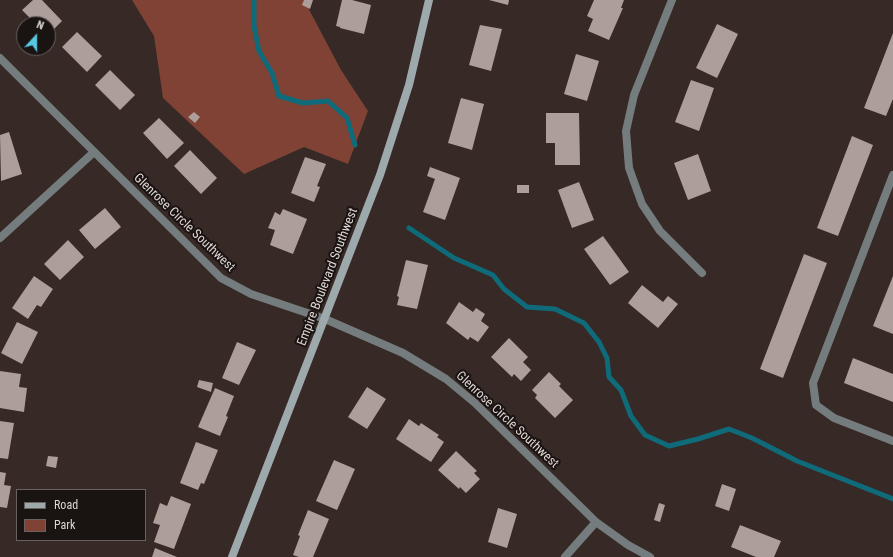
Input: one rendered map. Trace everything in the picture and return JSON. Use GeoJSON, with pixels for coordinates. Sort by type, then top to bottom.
{"type":"FeatureCollection","features":[{"type":"Feature","properties":{"kind":"street","name":"Empire Boulevard Southwest"},"geometry":{"type":"LineString","coordinates":[[232,557],[382,169],[409,85],[429,0]]}},
{"type":"Feature","properties":{"kind":"street"},"geometry":{"type":"LineString","coordinates":[[672,0],[634,95],[626,131],[629,168],[642,204],[660,231],[702,272]]}},
{"type":"Feature","properties":{"kind":"street","name":"Glenrose Circle Southwest"},"geometry":{"type":"LineString","coordinates":[[0,58],[221,278],[252,294],[325,319],[403,353],[446,379],[475,403],[596,522],[628,545],[650,557]]}},
{"type":"Feature","properties":{"kind":"street"},"geometry":{"type":"LineString","coordinates":[[0,238],[94,152]]}},
{"type":"Feature","properties":{"kind":"street"},"geometry":{"type":"LineString","coordinates":[[893,175],[813,384],[816,405],[834,418],[893,441]]}},
{"type":"Feature","properties":{"kind":"street"},"geometry":{"type":"LineString","coordinates":[[565,557],[596,522]]}},
{"type":"Feature","properties":{"kind":"green space"},"geometry":{"type":"Polygon","coordinates":[[[132,0],[304,0],[341,70],[368,111],[348,164],[304,147],[244,174],[163,98],[154,36],[132,0]]]}},
{"type":"Feature","properties":{"kind":"building"},"geometry":{"type":"Polygon","coordinates":[[[33,0],[42,0],[62,21],[56,27],[56,16],[28,16],[22,10],[33,0]]]}},
{"type":"Feature","properties":{"kind":"building"},"geometry":{"type":"Polygon","coordinates":[[[304,0],[313,0],[310,9],[302,5],[304,0]]]}},
{"type":"Feature","properties":{"kind":"building"},"geometry":{"type":"Polygon","coordinates":[[[342,0],[352,0],[371,5],[364,34],[336,26],[342,0]]]}},
{"type":"Feature","properties":{"kind":"building"},"geometry":{"type":"Polygon","coordinates":[[[489,0],[509,0],[508,5],[489,0]]]}},
{"type":"Feature","properties":{"kind":"building"},"geometry":{"type":"Polygon","coordinates":[[[594,0],[624,0],[621,8],[623,8],[609,40],[588,31],[593,19],[587,16],[594,0]]]}},
{"type":"Feature","properties":{"kind":"building"},"geometry":{"type":"Polygon","coordinates":[[[717,24],[738,34],[717,78],[696,68],[717,24]]]}},
{"type":"Feature","properties":{"kind":"building"},"geometry":{"type":"Polygon","coordinates":[[[480,25],[502,29],[491,71],[469,65],[480,25]]]}},
{"type":"Feature","properties":{"kind":"building"},"geometry":{"type":"Polygon","coordinates":[[[77,32],[102,56],[87,72],[62,47],[77,32]]]}},
{"type":"Feature","properties":{"kind":"building"},"geometry":{"type":"Polygon","coordinates":[[[893,33],[893,99],[886,116],[864,108],[893,33]]]}},
{"type":"Feature","properties":{"kind":"building"},"geometry":{"type":"Polygon","coordinates":[[[576,54],[599,61],[587,101],[564,94],[576,54]]]}},
{"type":"Feature","properties":{"kind":"building"},"geometry":{"type":"Polygon","coordinates":[[[110,70],[135,95],[120,110],[95,85],[110,70]]]}},
{"type":"Feature","properties":{"kind":"building"},"geometry":{"type":"Polygon","coordinates":[[[691,80],[714,88],[699,131],[675,122],[691,80]]]}},
{"type":"Feature","properties":{"kind":"building"},"geometry":{"type":"Polygon","coordinates":[[[461,98],[484,104],[472,150],[448,143],[461,98]]]}},
{"type":"Feature","properties":{"kind":"building"},"geometry":{"type":"Polygon","coordinates":[[[194,112],[200,117],[195,123],[188,117],[194,112]]]}},
{"type":"Feature","properties":{"kind":"building"},"geometry":{"type":"Polygon","coordinates":[[[546,113],[579,113],[580,165],[555,165],[555,143],[546,143],[546,113]]]}},
{"type":"Feature","properties":{"kind":"building"},"geometry":{"type":"Polygon","coordinates":[[[159,118],[184,143],[167,159],[143,133],[159,118]]]}},
{"type":"Feature","properties":{"kind":"building"},"geometry":{"type":"Polygon","coordinates":[[[9,132],[22,174],[1,181],[0,135],[9,132]]]}},
{"type":"Feature","properties":{"kind":"building"},"geometry":{"type":"Polygon","coordinates":[[[852,136],[873,145],[838,236],[817,228],[852,136]]]}},
{"type":"Feature","properties":{"kind":"building"},"geometry":{"type":"Polygon","coordinates":[[[190,150],[217,178],[201,194],[174,166],[190,150]]]}},
{"type":"Feature","properties":{"kind":"building"},"geometry":{"type":"Polygon","coordinates":[[[698,154],[711,191],[688,200],[674,163],[698,154]]]}},
{"type":"Feature","properties":{"kind":"building"},"geometry":{"type":"Polygon","coordinates":[[[305,157],[326,164],[317,186],[320,187],[314,202],[291,193],[305,157]]]}},
{"type":"Feature","properties":{"kind":"building"},"geometry":{"type":"Polygon","coordinates":[[[430,167],[460,178],[445,220],[423,212],[435,179],[427,176],[430,167]]]}},
{"type":"Feature","properties":{"kind":"building"},"geometry":{"type":"Polygon","coordinates":[[[579,182],[594,220],[572,228],[558,190],[579,182]]]}},
{"type":"Feature","properties":{"kind":"building"},"geometry":{"type":"Polygon","coordinates":[[[517,185],[529,185],[529,193],[517,193],[517,185]]]}},
{"type":"Feature","properties":{"kind":"building"},"geometry":{"type":"Polygon","coordinates":[[[105,208],[121,227],[95,249],[79,230],[105,208]]]}},
{"type":"Feature","properties":{"kind":"building"},"geometry":{"type":"Polygon","coordinates":[[[283,209],[307,219],[293,254],[270,245],[275,230],[268,228],[275,212],[280,215],[283,209]]]}},
{"type":"Feature","properties":{"kind":"building"},"geometry":{"type":"Polygon","coordinates":[[[603,236],[629,272],[610,285],[584,249],[603,236]]]}},
{"type":"Feature","properties":{"kind":"building"},"geometry":{"type":"Polygon","coordinates":[[[68,240],[84,257],[60,280],[44,264],[68,240]]]}},
{"type":"Feature","properties":{"kind":"building"},"geometry":{"type":"Polygon","coordinates":[[[804,254],[827,263],[783,378],[760,369],[804,254]]]}},
{"type":"Feature","properties":{"kind":"building"},"geometry":{"type":"Polygon","coordinates":[[[406,260],[428,265],[417,309],[397,305],[399,297],[397,296],[406,260]]]}},
{"type":"Feature","properties":{"kind":"building"},"geometry":{"type":"Polygon","coordinates":[[[34,276],[53,289],[41,307],[37,305],[28,319],[12,308],[34,276]]]}},
{"type":"Feature","properties":{"kind":"building"},"geometry":{"type":"Polygon","coordinates":[[[893,276],[893,334],[873,326],[893,276]]]}},
{"type":"Feature","properties":{"kind":"building"},"geometry":{"type":"Polygon","coordinates":[[[642,285],[663,302],[668,296],[678,304],[658,328],[628,303],[642,285]]]}},
{"type":"Feature","properties":{"kind":"building"},"geometry":{"type":"Polygon","coordinates":[[[459,302],[473,312],[476,308],[485,314],[481,321],[489,327],[478,342],[470,337],[468,340],[446,323],[459,302]]]}},
{"type":"Feature","properties":{"kind":"building"},"geometry":{"type":"Polygon","coordinates":[[[17,322],[38,332],[22,364],[1,353],[17,322]]]}},
{"type":"Feature","properties":{"kind":"building"},"geometry":{"type":"Polygon","coordinates":[[[509,338],[528,357],[523,362],[531,370],[521,381],[514,374],[512,377],[491,357],[509,338]]]}},
{"type":"Feature","properties":{"kind":"building"},"geometry":{"type":"Polygon","coordinates":[[[237,342],[256,350],[239,385],[222,378],[237,342]]]}},
{"type":"Feature","properties":{"kind":"building"},"geometry":{"type":"Polygon","coordinates":[[[853,358],[893,374],[893,402],[844,383],[853,358]]]}},
{"type":"Feature","properties":{"kind":"building"},"geometry":{"type":"Polygon","coordinates":[[[0,371],[21,374],[19,387],[27,388],[24,412],[0,408],[0,371]]]}},
{"type":"Feature","properties":{"kind":"building"},"geometry":{"type":"Polygon","coordinates":[[[549,372],[561,384],[559,386],[573,400],[555,418],[535,398],[537,395],[532,390],[549,372]]]}},
{"type":"Feature","properties":{"kind":"building"},"geometry":{"type":"Polygon","coordinates":[[[199,380],[213,383],[211,392],[197,387],[199,380]]]}},
{"type":"Feature","properties":{"kind":"building"},"geometry":{"type":"Polygon","coordinates":[[[367,387],[386,399],[367,429],[348,417],[367,387]]]}},
{"type":"Feature","properties":{"kind":"building"},"geometry":{"type":"Polygon","coordinates":[[[215,388],[234,396],[226,416],[228,417],[220,436],[198,427],[215,388]]]}},
{"type":"Feature","properties":{"kind":"building"},"geometry":{"type":"Polygon","coordinates":[[[409,419],[419,426],[421,423],[439,435],[437,437],[444,442],[431,462],[396,439],[409,419]]]}},
{"type":"Feature","properties":{"kind":"building"},"geometry":{"type":"Polygon","coordinates":[[[0,421],[14,423],[8,459],[0,458],[0,421]]]}},
{"type":"Feature","properties":{"kind":"building"},"geometry":{"type":"Polygon","coordinates":[[[196,442],[218,450],[204,484],[201,483],[198,490],[180,483],[196,442]]]}},
{"type":"Feature","properties":{"kind":"building"},"geometry":{"type":"Polygon","coordinates":[[[456,451],[477,471],[474,473],[480,479],[466,493],[460,487],[459,489],[438,470],[456,451]]]}},
{"type":"Feature","properties":{"kind":"building"},"geometry":{"type":"Polygon","coordinates":[[[48,456],[58,457],[56,468],[46,466],[48,456]]]}},
{"type":"Feature","properties":{"kind":"building"},"geometry":{"type":"Polygon","coordinates":[[[334,460],[355,469],[337,510],[316,501],[334,460]]]}},
{"type":"Feature","properties":{"kind":"building"},"geometry":{"type":"Polygon","coordinates":[[[0,472],[6,473],[4,485],[11,486],[7,508],[0,507],[0,472]]]}},
{"type":"Feature","properties":{"kind":"building"},"geometry":{"type":"Polygon","coordinates":[[[722,484],[736,489],[729,511],[715,506],[722,484]]]}},
{"type":"Feature","properties":{"kind":"building"},"geometry":{"type":"Polygon","coordinates":[[[171,496],[191,504],[174,549],[154,542],[160,525],[153,523],[160,503],[167,506],[171,496]]]}},
{"type":"Feature","properties":{"kind":"building"},"geometry":{"type":"Polygon","coordinates":[[[659,503],[665,505],[660,522],[654,520],[659,503]]]}},
{"type":"Feature","properties":{"kind":"building"},"geometry":{"type":"Polygon","coordinates":[[[498,508],[517,514],[507,548],[488,542],[498,508]]]}},
{"type":"Feature","properties":{"kind":"building"},"geometry":{"type":"Polygon","coordinates":[[[308,510],[329,519],[313,557],[299,557],[293,555],[300,536],[298,535],[308,510]]]}},
{"type":"Feature","properties":{"kind":"building"},"geometry":{"type":"Polygon","coordinates":[[[740,525],[781,541],[774,557],[756,557],[731,547],[740,525]]]}},
{"type":"Feature","properties":{"kind":"building"},"geometry":{"type":"Polygon","coordinates":[[[155,548],[177,557],[152,557],[155,548]]]}},
{"type":"Feature","properties":{"kind":"waterway"},"geometry":{"type":"LineString","coordinates":[[254,0],[254,26],[259,51],[272,73],[279,96],[303,103],[328,101],[347,118],[355,145]]}},
{"type":"Feature","properties":{"kind":"waterway"},"geometry":{"type":"LineString","coordinates":[[409,228],[454,258],[493,275],[504,289],[527,307],[555,309],[584,323],[599,342],[607,358],[609,377],[621,390],[631,416],[645,435],[669,446],[729,429],[752,438],[797,461],[893,499]]}}]}
